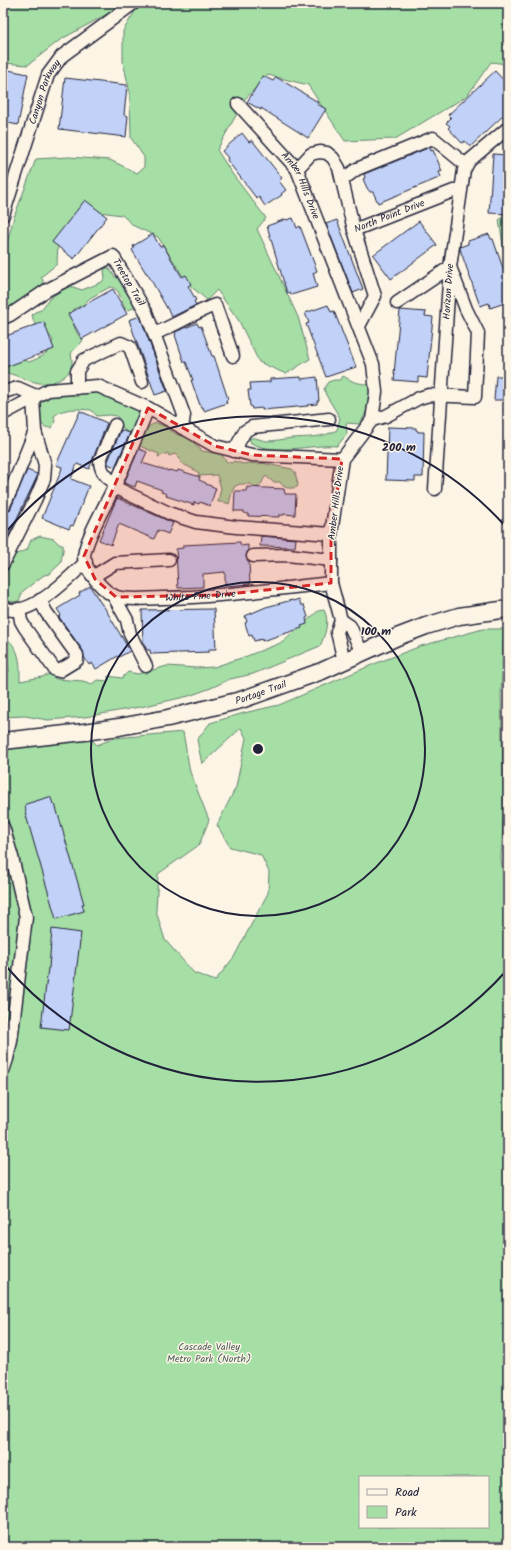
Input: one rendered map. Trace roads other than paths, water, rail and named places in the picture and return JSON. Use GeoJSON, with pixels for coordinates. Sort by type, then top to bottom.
{"type":"FeatureCollection","features":[{"type":"Feature","properties":{"kind":"main road","name":"Portage Trail"},"geometry":{"type":"LineString","coordinates":[[3,740],[84,732],[168,718],[241,700],[298,680],[362,653],[397,636],[426,626],[459,616],[508,609]]}},
{"type":"Feature","properties":{"kind":"street","name":"Canyon Parkway"},"geometry":{"type":"LineString","coordinates":[[3,215],[48,75],[62,56],[134,3]]}},
{"type":"Feature","properties":{"kind":"street","name":"Amber Hills Drive"},"geometry":{"type":"LineString","coordinates":[[238,104],[297,169],[373,364],[376,392],[372,420],[342,459],[331,534],[331,582],[341,620],[337,632],[344,661]]}},
{"type":"Feature","properties":{"kind":"street"},"geometry":{"type":"LineString","coordinates":[[461,188],[466,165],[508,128]]}},
{"type":"Feature","properties":{"kind":"street"},"geometry":{"type":"LineString","coordinates":[[342,180],[357,169],[433,138],[466,165]]}},
{"type":"Feature","properties":{"kind":"street","name":"North Point Drive"},"geometry":{"type":"LineString","coordinates":[[297,169],[311,154],[320,152],[327,153],[333,158],[339,168],[354,230],[461,188]]}},
{"type":"Feature","properties":{"kind":"street","name":"Horizon Drive"},"geometry":{"type":"LineString","coordinates":[[435,489],[440,395],[450,267],[461,188]]}},
{"type":"Feature","properties":{"kind":"street"},"geometry":{"type":"LineString","coordinates":[[354,230],[375,296],[358,326]]}},
{"type":"Feature","properties":{"kind":"street","name":"Treetop Trail"},"geometry":{"type":"LineString","coordinates":[[3,318],[10,315],[47,290],[113,256],[146,312],[184,415],[182,428]]}},
{"type":"Feature","properties":{"kind":"street"},"geometry":{"type":"LineString","coordinates":[[372,420],[386,416],[419,398],[429,395],[472,398],[475,397],[476,394],[478,333],[466,309],[450,267],[397,303]]}},
{"type":"Feature","properties":{"kind":"street"},"geometry":{"type":"LineString","coordinates":[[154,334],[215,305],[233,356]]}},
{"type":"Feature","properties":{"kind":"street"},"geometry":{"type":"LineString","coordinates":[[76,388],[77,371],[84,360],[121,343],[130,347],[142,382]]}},
{"type":"Feature","properties":{"kind":"street"},"geometry":{"type":"LineString","coordinates":[[3,414],[48,390],[98,386],[148,408],[215,446],[252,455],[342,459]]}},
{"type":"Feature","properties":{"kind":"street"},"geometry":{"type":"LineString","coordinates":[[3,392],[18,388],[34,397]]}},
{"type":"Feature","properties":{"kind":"street"},"geometry":{"type":"LineString","coordinates":[[3,564],[44,479],[44,465],[35,431],[34,397]]}},
{"type":"Feature","properties":{"kind":"street"},"geometry":{"type":"LineString","coordinates":[[146,666],[130,634],[127,620],[113,595],[106,591],[94,576],[84,556],[89,540],[115,485],[148,408]]}},
{"type":"Feature","properties":{"kind":"street"},"geometry":{"type":"LineString","coordinates":[[234,451],[245,431],[252,427],[330,419]]}},
{"type":"Feature","properties":{"kind":"street"},"geometry":{"type":"LineString","coordinates":[[115,425],[100,460],[102,472],[115,485],[171,514],[196,522],[236,527],[331,534]]}},
{"type":"Feature","properties":{"kind":"street"},"geometry":{"type":"LineString","coordinates":[[3,507],[35,431]]}},
{"type":"Feature","properties":{"kind":"street"},"geometry":{"type":"LineString","coordinates":[[253,556],[288,555],[331,560]]}},
{"type":"Feature","properties":{"kind":"street"},"geometry":{"type":"LineString","coordinates":[[94,576],[115,563],[169,560]]}},
{"type":"Feature","properties":{"kind":"street"},"geometry":{"type":"LineString","coordinates":[[3,607],[12,610],[27,608],[57,589],[86,562]]}},
{"type":"Feature","properties":{"kind":"street","name":"White Pine Drive"},"geometry":{"type":"LineString","coordinates":[[113,595],[116,597],[130,598],[174,598],[220,595],[331,582]]}},
{"type":"Feature","properties":{"kind":"street"},"geometry":{"type":"LineString","coordinates":[[20,609],[21,621],[24,628],[55,670],[59,671],[77,660],[77,655],[46,612],[40,600]]}},
{"type":"Feature","properties":{"kind":"street","name":"Amber Hills Drive"},"geometry":{"type":"LineString","coordinates":[[341,620],[350,626],[362,653]]}},
{"type":"Feature","properties":{"kind":"street"},"geometry":{"type":"LineString","coordinates":[[3,827],[25,909],[26,925],[11,1041],[3,1071]]}},
{"type":"Feature","properties":{"kind":"park label","name":"Cascade Valley Metro Park (North)"},"geometry":{"type":"Point","coordinates":[209,1352]}}]}
